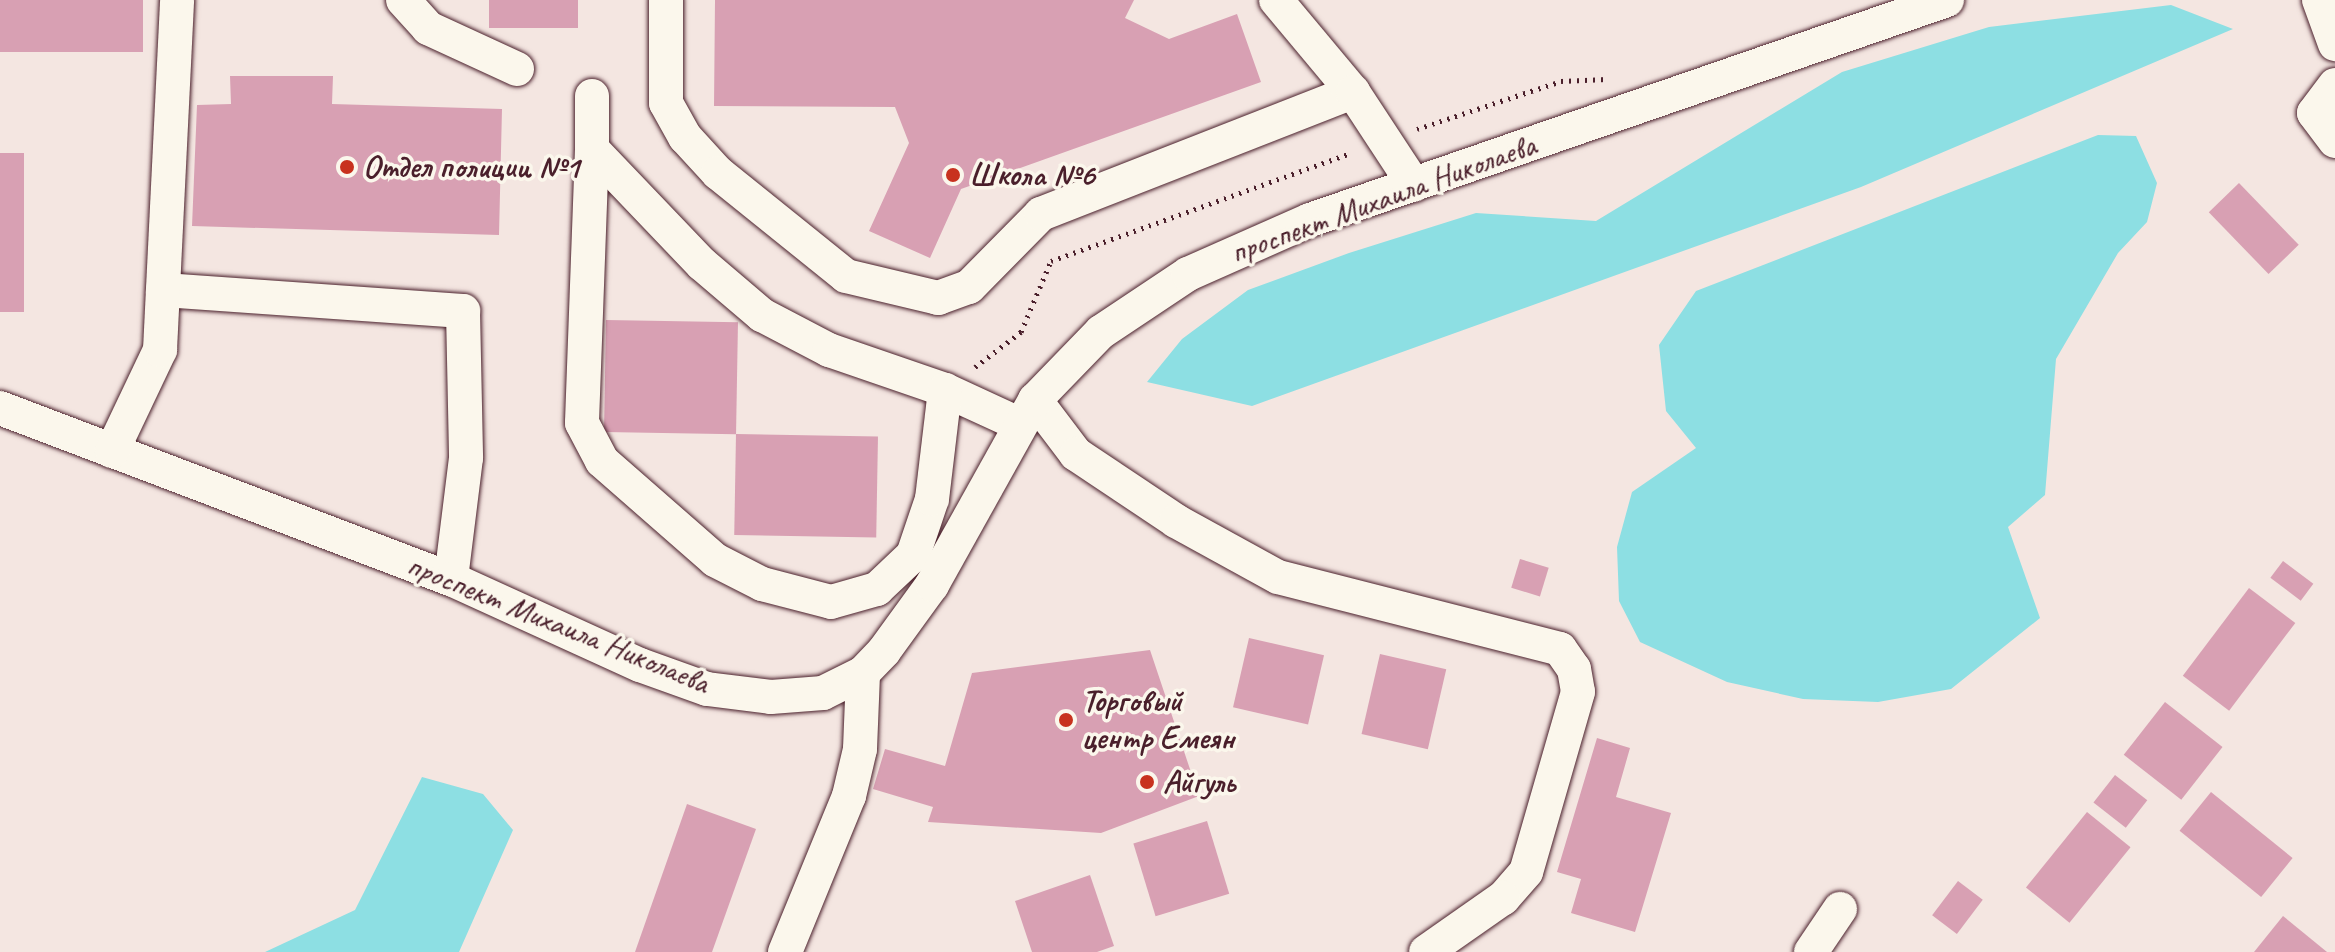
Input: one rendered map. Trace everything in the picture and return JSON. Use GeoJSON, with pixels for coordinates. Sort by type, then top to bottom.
{"type":"FeatureCollection","features":[{"type":"Feature","properties":{"kind":"street"},"geometry":{"type":"LineString","coordinates":[[112,451],[160,350],[177,0]]}},
{"type":"Feature","properties":{"kind":"street"},"geometry":{"type":"LineString","coordinates":[[403,0],[428,28],[517,69]]}},
{"type":"Feature","properties":{"kind":"street"},"geometry":{"type":"LineString","coordinates":[[666,0],[666,103],[685,137],[718,173],[846,276],[938,298],[969,287],[1041,214],[1353,92]]}},
{"type":"Feature","properties":{"kind":"street"},"geometry":{"type":"LineString","coordinates":[[1276,0],[1353,92],[1414,185]]}},
{"type":"Feature","properties":{"kind":"street","name":"проспект Михаила Николаева"},"geometry":{"type":"LineString","coordinates":[[0,408],[451,579],[640,665],[707,689],[771,697],[823,693],[863,673],[932,585],[1027,412],[1101,332],[1188,274],[1310,220],[1947,0]]}},
{"type":"Feature","properties":{"kind":"street"},"geometry":{"type":"LineString","coordinates":[[2319,0],[2335,44]]}},
{"type":"Feature","properties":{"kind":"street"},"geometry":{"type":"LineString","coordinates":[[2335,85],[2314,113],[2335,141]]}},
{"type":"Feature","properties":{"kind":"street"},"geometry":{"type":"LineString","coordinates":[[592,96],[582,423],[602,461],[715,560],[762,584],[831,602],[877,589],[913,555],[932,499],[945,390]]}},
{"type":"Feature","properties":{"kind":"street"},"geometry":{"type":"LineString","coordinates":[[592,149],[702,264],[762,315],[829,350],[945,390],[1027,412],[1076,454],[1176,521],[1278,577],[1560,649],[1574,669],[1578,692],[1526,872],[1503,898],[1426,952]]}},
{"type":"Feature","properties":{"kind":"street"},"geometry":{"type":"LineString","coordinates":[[163,290],[463,311],[466,458],[451,579]]}},
{"type":"Feature","properties":{"kind":"street"},"geometry":{"type":"LineString","coordinates":[[785,952],[849,796],[860,749],[863,673]]}},
{"type":"Feature","properties":{"kind":"street"},"geometry":{"type":"LineString","coordinates":[[1811,952],[1840,909]]}},
{"type":"Feature","properties":{"kind":"water"},"geometry":{"type":"Polygon","coordinates":[[[2171,5],[2233,29],[1861,187],[1252,406],[1147,382],[1182,339],[1248,290],[1349,253],[1476,213],[1596,221],[1842,72],[1989,27],[2171,5]]]}},
{"type":"Feature","properties":{"kind":"water"},"geometry":{"type":"Polygon","coordinates":[[[2098,135],[2136,136],[2157,183],[2147,222],[2118,253],[2056,359],[2045,495],[2008,527],[2040,618],[1951,689],[1878,702],[1803,699],[1727,682],[1640,642],[1619,601],[1617,547],[1632,492],[1696,448],[1666,411],[1659,345],[1696,291],[2098,135]]]}},
{"type":"Feature","properties":{"kind":"water"},"geometry":{"type":"Polygon","coordinates":[[[422,777],[483,794],[513,830],[459,952],[265,952],[355,910],[422,777]]]}},
{"type":"Feature","properties":{"kind":"building"},"geometry":{"type":"Polygon","coordinates":[[[0,0],[143,0],[143,52],[0,52],[0,0]]]}},
{"type":"Feature","properties":{"kind":"building"},"geometry":{"type":"Polygon","coordinates":[[[489,0],[578,0],[578,28],[489,28],[489,0]]]}},
{"type":"Feature","properties":{"kind":"building","name":"Школа №6"},"geometry":{"type":"Polygon","coordinates":[[[715,0],[1134,0],[1125,18],[1169,39],[1237,14],[1261,82],[961,189],[930,258],[869,231],[909,143],[895,107],[714,106],[715,0]]]}},
{"type":"Feature","properties":{"kind":"building","name":"Отдел полиции №1"},"geometry":{"type":"Polygon","coordinates":[[[230,76],[333,76],[332,104],[502,109],[499,235],[192,226],[197,105],[231,104],[230,76]]]}},
{"type":"Feature","properties":{"kind":"building"},"geometry":{"type":"Polygon","coordinates":[[[0,153],[24,153],[24,312],[0,312],[0,153]]]}},
{"type":"Feature","properties":{"kind":"building"},"geometry":{"type":"Polygon","coordinates":[[[2239,183],[2299,245],[2269,274],[2209,212],[2239,183]]]}},
{"type":"Feature","properties":{"kind":"building"},"geometry":{"type":"Polygon","coordinates":[[[606,320],[738,322],[736,434],[604,432],[606,320]]]}},
{"type":"Feature","properties":{"kind":"building"},"geometry":{"type":"Polygon","coordinates":[[[736,434],[878,436],[876,537],[734,535],[736,434]]]}},
{"type":"Feature","properties":{"kind":"building"},"geometry":{"type":"Polygon","coordinates":[[[1520,559],[1549,568],[1540,596],[1511,588],[1520,559]]]}},
{"type":"Feature","properties":{"kind":"building"},"geometry":{"type":"Polygon","coordinates":[[[2283,561],[2313,584],[2301,601],[2270,578],[2283,561]]]}},
{"type":"Feature","properties":{"kind":"building"},"geometry":{"type":"Polygon","coordinates":[[[2249,588],[2295,623],[2229,711],[2183,676],[2249,588]]]}},
{"type":"Feature","properties":{"kind":"building"},"geometry":{"type":"Polygon","coordinates":[[[1249,638],[1324,655],[1308,725],[1233,707],[1249,638]]]}},
{"type":"Feature","properties":{"kind":"building","name":"Торговый центр Емеян"},"geometry":{"type":"Polygon","coordinates":[[[1150,650],[1199,796],[1101,833],[928,822],[933,807],[873,789],[885,749],[945,766],[972,673],[1150,650]]]}},
{"type":"Feature","properties":{"kind":"building"},"geometry":{"type":"Polygon","coordinates":[[[1380,654],[1446,669],[1428,749],[1362,734],[1380,654]]]}},
{"type":"Feature","properties":{"kind":"building"},"geometry":{"type":"Polygon","coordinates":[[[2165,702],[2223,747],[2181,800],[2124,755],[2165,702]]]}},
{"type":"Feature","properties":{"kind":"building"},"geometry":{"type":"Polygon","coordinates":[[[1597,738],[1630,748],[1616,797],[1671,813],[1635,932],[1571,913],[1581,879],[1557,872],[1597,738]]]}},
{"type":"Feature","properties":{"kind":"building"},"geometry":{"type":"Polygon","coordinates":[[[2115,775],[2147,800],[2126,828],[2093,803],[2115,775]]]}},
{"type":"Feature","properties":{"kind":"building"},"geometry":{"type":"Polygon","coordinates":[[[2211,792],[2293,858],[2261,897],[2180,831],[2211,792]]]}},
{"type":"Feature","properties":{"kind":"building"},"geometry":{"type":"Polygon","coordinates":[[[687,804],[756,829],[712,952],[635,952],[687,804]]]}},
{"type":"Feature","properties":{"kind":"building"},"geometry":{"type":"Polygon","coordinates":[[[2087,812],[2131,847],[2069,923],[2026,887],[2087,812]]]}},
{"type":"Feature","properties":{"kind":"building"},"geometry":{"type":"Polygon","coordinates":[[[1207,821],[1229,894],[1156,916],[1133,844],[1207,821]]]}},
{"type":"Feature","properties":{"kind":"building"},"geometry":{"type":"Polygon","coordinates":[[[1090,875],[1114,946],[1097,952],[1032,952],[1015,901],[1090,875]]]}},
{"type":"Feature","properties":{"kind":"building"},"geometry":{"type":"Polygon","coordinates":[[[1958,881],[1983,900],[1957,934],[1932,915],[1958,881]]]}},
{"type":"Feature","properties":{"kind":"building"},"geometry":{"type":"Polygon","coordinates":[[[2283,916],[2327,952],[2254,952],[2283,916]]]}},
{"type":"Feature","properties":{"kind":"place","name":"Отдел полиции №1"},"geometry":{"type":"Point","coordinates":[347,167]}},
{"type":"Feature","properties":{"kind":"place","name":"Школа №6"},"geometry":{"type":"Point","coordinates":[953,175]}},
{"type":"Feature","properties":{"kind":"place","name":"Торговый центр Емеян"},"geometry":{"type":"Point","coordinates":[1066,720]}},
{"type":"Feature","properties":{"kind":"place","name":"Айгуль"},"geometry":{"type":"Point","coordinates":[1147,782]}}]}
